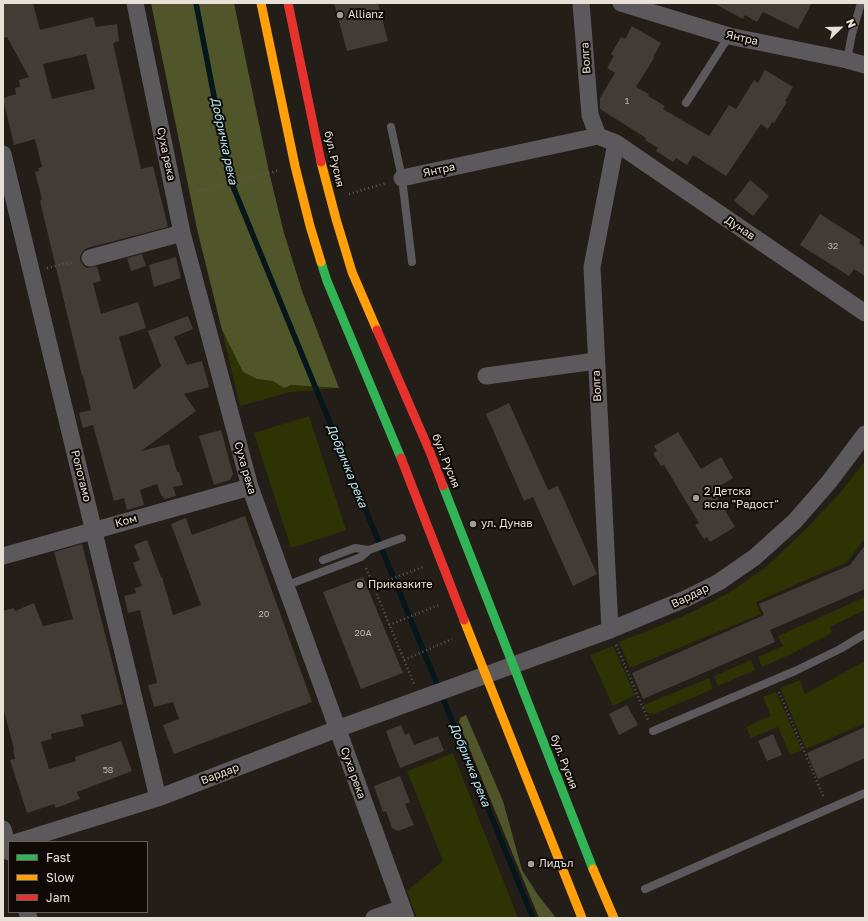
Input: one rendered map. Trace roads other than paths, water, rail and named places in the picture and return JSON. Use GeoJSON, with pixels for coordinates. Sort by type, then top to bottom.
{"type":"FeatureCollection","features":[{"type":"Feature","properties":{"kind":"main road"},"geometry":{"type":"LineString","coordinates":[[261,3],[295,166],[310,226],[327,282],[403,463],[582,918]]}},
{"type":"Feature","properties":{"kind":"main road","name":"бул. Русия"},"geometry":{"type":"LineString","coordinates":[[288,3],[321,161],[352,272],[430,452],[584,846],[614,918]]}},
{"type":"Feature","properties":{"kind":"street","name":"Суха река"},"geometry":{"type":"LineString","coordinates":[[135,3],[182,233],[250,487],[404,913]]}},
{"type":"Feature","properties":{"kind":"street","name":"Волга"},"geometry":{"type":"LineString","coordinates":[[581,3],[590,115],[598,136]]}},
{"type":"Feature","properties":{"kind":"street","name":"Янтра"},"geometry":{"type":"LineString","coordinates":[[621,3],[730,36],[848,60],[865,65]]}},
{"type":"Feature","properties":{"kind":"street"},"geometry":{"type":"LineString","coordinates":[[598,136],[616,143]]}},
{"type":"Feature","properties":{"kind":"street","name":"Янтра"},"geometry":{"type":"LineString","coordinates":[[402,178],[598,136]]}},
{"type":"Feature","properties":{"kind":"street","name":"Волга"},"geometry":{"type":"LineString","coordinates":[[610,630],[592,267],[616,143]]}},
{"type":"Feature","properties":{"kind":"street","name":"Дунав"},"geometry":{"type":"LineString","coordinates":[[616,143],[865,313]]}},
{"type":"Feature","properties":{"kind":"street","name":"Ропотамо"},"geometry":{"type":"LineString","coordinates":[[3,154],[95,530],[158,798]]}},
{"type":"Feature","properties":{"kind":"street"},"geometry":{"type":"LineString","coordinates":[[90,258],[182,233]]}},
{"type":"Feature","properties":{"kind":"street"},"geometry":{"type":"LineString","coordinates":[[486,376],[596,361]]}},
{"type":"Feature","properties":{"kind":"street","name":"Вардар"},"geometry":{"type":"LineString","coordinates":[[15,841],[158,798],[337,729],[610,630],[692,596],[719,582],[755,557],[795,521],[829,482],[865,434]]}},
{"type":"Feature","properties":{"kind":"street","name":"Ком"},"geometry":{"type":"LineString","coordinates":[[3,556],[250,487]]}},
{"type":"Feature","properties":{"kind":"street"},"geometry":{"type":"LineString","coordinates":[[374,918],[404,913]]}},
{"type":"Feature","properties":{"kind":"lane"},"geometry":{"type":"LineString","coordinates":[[848,60],[852,34],[861,3]]}},
{"type":"Feature","properties":{"kind":"lane"},"geometry":{"type":"LineString","coordinates":[[686,103],[730,36]]}},
{"type":"Feature","properties":{"kind":"lane"},"geometry":{"type":"LineString","coordinates":[[391,128],[402,178],[412,262]]}},
{"type":"Feature","properties":{"kind":"lane"},"geometry":{"type":"LineString","coordinates":[[285,586],[361,557],[369,550],[402,538]]}},
{"type":"Feature","properties":{"kind":"lane"},"geometry":{"type":"LineString","coordinates":[[323,560],[355,548],[369,550]]}},
{"type":"Feature","properties":{"kind":"lane"},"geometry":{"type":"LineString","coordinates":[[653,731],[774,680],[840,649],[865,634]]}},
{"type":"Feature","properties":{"kind":"lane"},"geometry":{"type":"LineString","coordinates":[[645,888],[865,793]]}},
{"type":"Feature","properties":{"kind":"waterway","name":"Добричка река"},"geometry":{"type":"LineString","coordinates":[[196,3],[230,179],[533,918]]}},
{"type":"Feature","properties":{"kind":"place","name":"Allianz"},"geometry":{"type":"Point","coordinates":[340,15]}},
{"type":"Feature","properties":{"kind":"place","name":"2 Детска ясла \"Радост\""},"geometry":{"type":"Point","coordinates":[696,498]}},
{"type":"Feature","properties":{"kind":"place","name":"ул. Дунав"},"geometry":{"type":"Point","coordinates":[473,524]}},
{"type":"Feature","properties":{"kind":"place","name":"Приказките"},"geometry":{"type":"Point","coordinates":[360,585]}},
{"type":"Feature","properties":{"kind":"place","name":"Лидъл"},"geometry":{"type":"Point","coordinates":[531,864]}}]}
